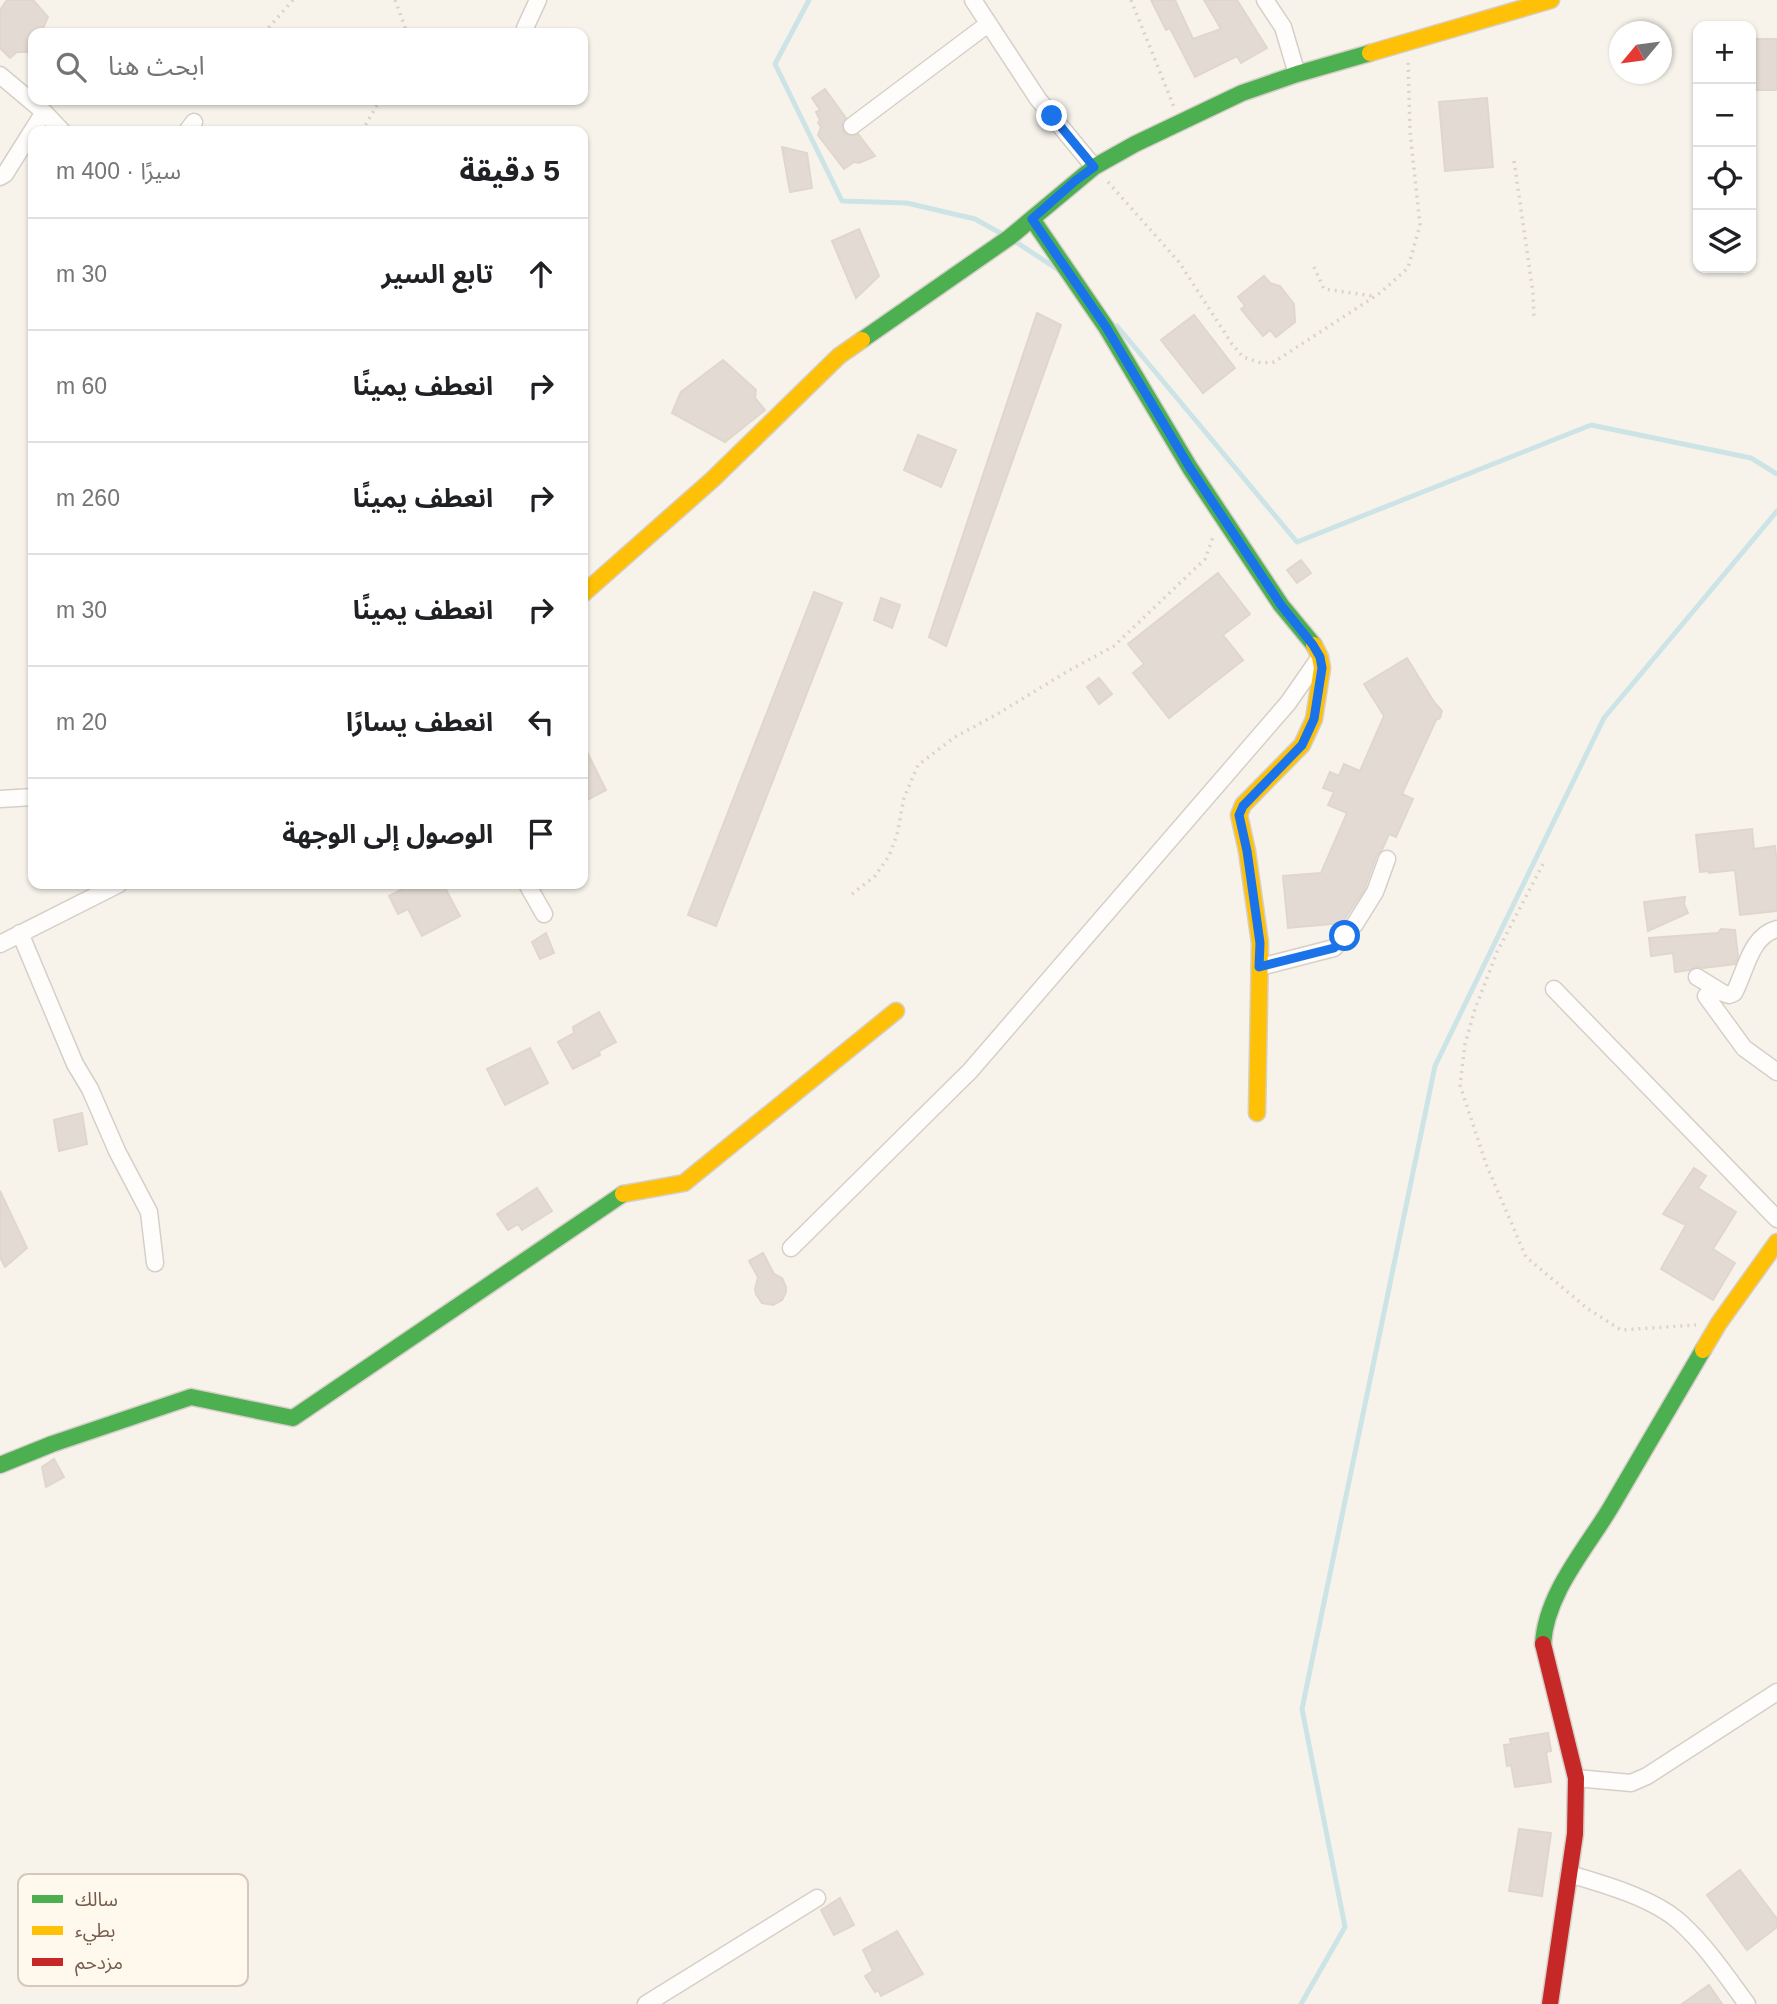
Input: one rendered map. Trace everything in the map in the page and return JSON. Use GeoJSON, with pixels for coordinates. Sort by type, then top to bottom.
{"type":"FeatureCollection","features":[{"type":"Feature","properties":{"kind":"street"},"geometry":{"type":"LineString","coordinates":[[525,28],[538,0]]}},
{"type":"Feature","properties":{"kind":"street"},"geometry":{"type":"LineString","coordinates":[[973,0],[1038,99],[1094,167]]}},
{"type":"Feature","properties":{"kind":"street"},"geometry":{"type":"LineString","coordinates":[[1265,0],[1283,27],[1297,74]]}},
{"type":"Feature","properties":{"kind":"street"},"geometry":{"type":"LineString","coordinates":[[588,590],[713,479],[839,356],[989,252],[1094,167],[1180,121],[1242,93],[1297,74],[1551,0]]}},
{"type":"Feature","properties":{"kind":"street"},"geometry":{"type":"LineString","coordinates":[[852,126],[988,24]]}},
{"type":"Feature","properties":{"kind":"street"},"geometry":{"type":"LineString","coordinates":[[0,75],[28,99]]}},
{"type":"Feature","properties":{"kind":"street"},"geometry":{"type":"LineString","coordinates":[[36,105],[57,126]]}},
{"type":"Feature","properties":{"kind":"street"},"geometry":{"type":"LineString","coordinates":[[35,126],[44,112]]}},
{"type":"Feature","properties":{"kind":"street"},"geometry":{"type":"LineString","coordinates":[[0,177],[5,174],[28,137]]}},
{"type":"Feature","properties":{"kind":"street"},"geometry":{"type":"LineString","coordinates":[[1027,223],[1106,327],[1190,468],[1281,605],[1320,657],[1322,668],[1314,719],[1302,745],[1243,806],[1239,815],[1260,943],[1257,1112]]}},
{"type":"Feature","properties":{"kind":"street"},"geometry":{"type":"LineString","coordinates":[[791,1248],[970,1071],[1289,703],[1320,657]]}},
{"type":"Feature","properties":{"kind":"street"},"geometry":{"type":"LineString","coordinates":[[0,799],[28,797]]}},
{"type":"Feature","properties":{"kind":"street"},"geometry":{"type":"LineString","coordinates":[[1259,967],[1334,948],[1355,924],[1375,892],[1387,859]]}},
{"type":"Feature","properties":{"kind":"street"},"geometry":{"type":"LineString","coordinates":[[0,944],[109,889]]}},
{"type":"Feature","properties":{"kind":"street"},"geometry":{"type":"LineString","coordinates":[[530,889],[544,914]]}},
{"type":"Feature","properties":{"kind":"street"},"geometry":{"type":"LineString","coordinates":[[1697,977],[1723,993],[1734,993],[1757,942],[1765,933],[1777,929]]}},
{"type":"Feature","properties":{"kind":"street"},"geometry":{"type":"LineString","coordinates":[[20,933],[75,1064],[90,1089],[117,1151],[149,1212],[155,1263]]}},
{"type":"Feature","properties":{"kind":"street"},"geometry":{"type":"LineString","coordinates":[[1554,989],[1777,1219]]}},
{"type":"Feature","properties":{"kind":"street"},"geometry":{"type":"LineString","coordinates":[[1706,996],[1744,1048],[1777,1072]]}},
{"type":"Feature","properties":{"kind":"street"},"geometry":{"type":"LineString","coordinates":[[0,1465],[52,1444],[191,1397],[293,1418],[624,1193],[684,1183],[896,1011]]}},
{"type":"Feature","properties":{"kind":"street"},"geometry":{"type":"LineString","coordinates":[[1550,2004],[1575,1834],[1576,1778],[1543,1649],[1544,1628],[1553,1601],[1565,1580],[1719,1323],[1777,1242]]}},
{"type":"Feature","properties":{"kind":"street"},"geometry":{"type":"LineString","coordinates":[[1576,1778],[1631,1783],[1647,1776],[1777,1692]]}},
{"type":"Feature","properties":{"kind":"street"},"geometry":{"type":"LineString","coordinates":[[1569,1874],[1615,1888],[1665,1911],[1681,1923],[1704,1948],[1747,2004]]}},
{"type":"Feature","properties":{"kind":"street"},"geometry":{"type":"LineString","coordinates":[[646,2004],[817,1898]]}},
{"type":"Feature","properties":{"kind":"path"},"geometry":{"type":"LineString","coordinates":[[268,28],[293,0]]}},
{"type":"Feature","properties":{"kind":"path"},"geometry":{"type":"LineString","coordinates":[[395,0],[405,28]]}},
{"type":"Feature","properties":{"kind":"path"},"geometry":{"type":"LineString","coordinates":[[1131,0],[1180,121]]}},
{"type":"Feature","properties":{"kind":"path"},"geometry":{"type":"LineString","coordinates":[[1094,167],[1179,262],[1243,357],[1261,363],[1274,362],[1375,297],[1408,268],[1420,225],[1410,131],[1407,43]]}},
{"type":"Feature","properties":{"kind":"path"},"geometry":{"type":"LineString","coordinates":[[365,126],[377,105]]}},
{"type":"Feature","properties":{"kind":"path"},"geometry":{"type":"LineString","coordinates":[[1514,161],[1533,293],[1534,320]]}},
{"type":"Feature","properties":{"kind":"path"},"geometry":{"type":"LineString","coordinates":[[1314,267],[1324,289],[1375,297]]}},
{"type":"Feature","properties":{"kind":"path"},"geometry":{"type":"LineString","coordinates":[[852,894],[875,876],[889,856],[897,835],[904,798],[918,765],[955,737],[1114,646],[1205,559],[1221,515]]}},
{"type":"Feature","properties":{"kind":"path"},"geometry":{"type":"LineString","coordinates":[[1543,864],[1497,952],[1465,1044],[1460,1085],[1486,1164],[1527,1257],[1588,1308],[1621,1330],[1719,1323]]}},
{"type":"Feature","properties":{"kind":"building"},"geometry":{"type":"Polygon","coordinates":[[[7,0],[33,0],[48,17],[43,28],[28,28],[28,52],[17,52],[10,58],[0,48],[0,10],[7,0]]]}},
{"type":"Feature","properties":{"kind":"building"},"geometry":{"type":"Polygon","coordinates":[[[1151,0],[1175,0],[1193,39],[1221,29],[1204,0],[1237,0],[1267,48],[1241,63],[1237,56],[1195,77],[1170,28],[1166,30],[1151,0]]]}},
{"type":"Feature","properties":{"kind":"building"},"geometry":{"type":"Polygon","coordinates":[[[1756,39],[1777,39],[1777,90],[1756,90],[1756,39]]]}},
{"type":"Feature","properties":{"kind":"building"},"geometry":{"type":"Polygon","coordinates":[[[825,89],[846,118],[842,127],[844,133],[853,136],[858,134],[875,156],[859,163],[854,162],[844,169],[818,135],[821,127],[816,112],[820,110],[812,98],[825,89]]]}},
{"type":"Feature","properties":{"kind":"building"},"geometry":{"type":"Polygon","coordinates":[[[1487,98],[1493,167],[1445,171],[1439,102],[1487,98]]]}},
{"type":"Feature","properties":{"kind":"building"},"geometry":{"type":"Polygon","coordinates":[[[782,147],[807,153],[812,188],[790,192],[782,147]]]}},
{"type":"Feature","properties":{"kind":"building"},"geometry":{"type":"Polygon","coordinates":[[[859,229],[879,276],[856,298],[832,241],[859,229]]]}},
{"type":"Feature","properties":{"kind":"building"},"geometry":{"type":"Polygon","coordinates":[[[1264,276],[1270,283],[1280,286],[1294,304],[1295,322],[1276,337],[1270,330],[1263,336],[1241,309],[1245,306],[1238,297],[1264,276]]]}},
{"type":"Feature","properties":{"kind":"building"},"geometry":{"type":"Polygon","coordinates":[[[1037,313],[1061,325],[946,646],[929,637],[1037,313]]]}},
{"type":"Feature","properties":{"kind":"building"},"geometry":{"type":"Polygon","coordinates":[[[1194,315],[1235,368],[1203,393],[1161,340],[1194,315]]]}},
{"type":"Feature","properties":{"kind":"building"},"geometry":{"type":"Polygon","coordinates":[[[723,360],[756,390],[755,398],[765,410],[725,442],[672,413],[681,392],[723,360]]]}},
{"type":"Feature","properties":{"kind":"building"},"geometry":{"type":"Polygon","coordinates":[[[918,435],[956,450],[941,487],[904,470],[918,435]]]}},
{"type":"Feature","properties":{"kind":"building"},"geometry":{"type":"Polygon","coordinates":[[[1301,560],[1311,573],[1297,583],[1287,570],[1301,560]]]}},
{"type":"Feature","properties":{"kind":"building"},"geometry":{"type":"Polygon","coordinates":[[[1218,573],[1250,614],[1223,635],[1243,660],[1169,718],[1133,673],[1144,664],[1128,644],[1218,573]]]}},
{"type":"Feature","properties":{"kind":"building"},"geometry":{"type":"Polygon","coordinates":[[[814,592],[842,603],[716,926],[688,915],[814,592]]]}},
{"type":"Feature","properties":{"kind":"building"},"geometry":{"type":"Polygon","coordinates":[[[881,598],[900,605],[892,628],[874,620],[881,598]]]}},
{"type":"Feature","properties":{"kind":"building"},"geometry":{"type":"Polygon","coordinates":[[[1407,658],[1442,711],[1402,794],[1413,799],[1396,837],[1389,834],[1377,855],[1364,890],[1342,923],[1288,928],[1283,876],[1321,873],[1347,813],[1328,805],[1334,792],[1323,788],[1330,772],[1339,776],[1344,764],[1360,771],[1384,716],[1364,684],[1407,658]]]}},
{"type":"Feature","properties":{"kind":"building"},"geometry":{"type":"Polygon","coordinates":[[[1099,678],[1112,694],[1099,704],[1087,687],[1099,678]]]}},
{"type":"Feature","properties":{"kind":"building"},"geometry":{"type":"Polygon","coordinates":[[[588,754],[606,790],[588,799],[588,754]]]}},
{"type":"Feature","properties":{"kind":"building"},"geometry":{"type":"Polygon","coordinates":[[[1752,829],[1754,849],[1775,846],[1777,911],[1740,915],[1735,870],[1700,872],[1696,835],[1752,829]]]}},
{"type":"Feature","properties":{"kind":"building"},"geometry":{"type":"Polygon","coordinates":[[[402,889],[446,889],[460,916],[422,936],[408,909],[398,914],[389,896],[402,889]]]}},
{"type":"Feature","properties":{"kind":"building"},"geometry":{"type":"Polygon","coordinates":[[[1685,897],[1684,904],[1688,913],[1648,931],[1644,902],[1685,897]]]}},
{"type":"Feature","properties":{"kind":"building"},"geometry":{"type":"Polygon","coordinates":[[[1721,929],[1735,930],[1738,956],[1735,964],[1675,972],[1673,953],[1651,956],[1649,938],[1718,933],[1721,929]]]}},
{"type":"Feature","properties":{"kind":"building"},"geometry":{"type":"Polygon","coordinates":[[[546,933],[554,953],[540,959],[532,942],[546,933]]]}},
{"type":"Feature","properties":{"kind":"building"},"geometry":{"type":"Polygon","coordinates":[[[599,1012],[616,1042],[599,1051],[600,1055],[573,1069],[558,1042],[574,1033],[573,1027],[599,1012]]]}},
{"type":"Feature","properties":{"kind":"building"},"geometry":{"type":"Polygon","coordinates":[[[530,1048],[548,1083],[505,1105],[487,1069],[530,1048]]]}},
{"type":"Feature","properties":{"kind":"building"},"geometry":{"type":"Polygon","coordinates":[[[82,1113],[87,1144],[59,1151],[54,1120],[82,1113]]]}},
{"type":"Feature","properties":{"kind":"building"},"geometry":{"type":"Polygon","coordinates":[[[1694,1168],[1706,1176],[1698,1188],[1736,1212],[1713,1249],[1735,1263],[1713,1300],[1661,1269],[1686,1225],[1663,1214],[1694,1168]]]}},
{"type":"Feature","properties":{"kind":"building"},"geometry":{"type":"Polygon","coordinates":[[[537,1188],[552,1211],[522,1230],[518,1224],[508,1230],[497,1214],[537,1188]]]}},
{"type":"Feature","properties":{"kind":"building"},"geometry":{"type":"Polygon","coordinates":[[[0,1191],[27,1248],[5,1267],[0,1257],[0,1191]]]}},
{"type":"Feature","properties":{"kind":"building"},"geometry":{"type":"Polygon","coordinates":[[[763,1253],[774,1274],[782,1278],[786,1287],[782,1300],[773,1305],[762,1303],[756,1294],[758,1277],[749,1261],[763,1253]]]}},
{"type":"Feature","properties":{"kind":"building"},"geometry":{"type":"Polygon","coordinates":[[[54,1459],[64,1477],[46,1487],[42,1467],[54,1459]]]}},
{"type":"Feature","properties":{"kind":"building"},"geometry":{"type":"Polygon","coordinates":[[[1548,1733],[1551,1751],[1546,1752],[1551,1782],[1515,1787],[1511,1765],[1507,1766],[1504,1745],[1511,1744],[1510,1739],[1548,1733]]]}},
{"type":"Feature","properties":{"kind":"building"},"geometry":{"type":"Polygon","coordinates":[[[1519,1829],[1551,1833],[1542,1896],[1509,1891],[1519,1829]]]}},
{"type":"Feature","properties":{"kind":"building"},"geometry":{"type":"Polygon","coordinates":[[[1740,1870],[1777,1919],[1777,1927],[1747,1950],[1707,1895],[1740,1870]]]}},
{"type":"Feature","properties":{"kind":"building"},"geometry":{"type":"Polygon","coordinates":[[[840,1898],[854,1925],[834,1935],[821,1910],[840,1898]]]}},
{"type":"Feature","properties":{"kind":"building"},"geometry":{"type":"Polygon","coordinates":[[[897,1931],[923,1974],[881,1996],[878,1990],[875,1992],[865,1976],[873,1971],[863,1950],[897,1931]]]}},
{"type":"Feature","properties":{"kind":"building"},"geometry":{"type":"Polygon","coordinates":[[[1709,1985],[1722,2004],[1682,2004],[1709,1985]]]}},
{"type":"Feature","properties":{"kind":"waterway"},"geometry":{"type":"LineString","coordinates":[[809,0],[775,64],[842,201],[907,203],[975,219],[1004,235]]}},
{"type":"Feature","properties":{"kind":"waterway"},"geometry":{"type":"LineString","coordinates":[[1013,240],[1057,269]]}},
{"type":"Feature","properties":{"kind":"waterway"},"geometry":{"type":"LineString","coordinates":[[1117,326],[1297,542],[1591,425],[1751,458],[1777,474]]}},
{"type":"Feature","properties":{"kind":"waterway"},"geometry":{"type":"LineString","coordinates":[[1301,2004],[1345,1927],[1302,1709],[1435,1066],[1604,718],[1777,511]]}},
{"type":"Feature","properties":{"kind":"traffic: fast"},"geometry":{"type":"LineString","coordinates":[[862,340],[1010,237],[1094,167],[1135,144],[1242,93],[1370,53]]}},
{"type":"Feature","properties":{"kind":"traffic: fast"},"geometry":{"type":"LineString","coordinates":[[1032,219],[1106,327],[1190,468],[1281,605],[1314,645]]}},
{"type":"Feature","properties":{"kind":"traffic: fast"},"geometry":{"type":"LineString","coordinates":[[0,1465],[52,1444],[191,1397],[293,1418],[623,1194]]}},
{"type":"Feature","properties":{"kind":"traffic: fast"},"geometry":{"type":"LineString","coordinates":[[1543,1644],[1551,1607],[1559,1589],[1611,1507],[1703,1350]]}},
{"type":"Feature","properties":{"kind":"traffic: slow"},"geometry":{"type":"LineString","coordinates":[[1370,53],[1551,0]]}},
{"type":"Feature","properties":{"kind":"traffic: slow"},"geometry":{"type":"LineString","coordinates":[[588,590],[713,479],[839,356],[862,340]]}},
{"type":"Feature","properties":{"kind":"traffic: slow"},"geometry":{"type":"LineString","coordinates":[[1257,1113],[1260,943],[1239,815],[1243,805],[1302,745],[1314,719],[1322,668],[1314,645]]}},
{"type":"Feature","properties":{"kind":"traffic: slow"},"geometry":{"type":"LineString","coordinates":[[623,1194],[684,1183],[896,1011]]}},
{"type":"Feature","properties":{"kind":"traffic: slow"},"geometry":{"type":"LineString","coordinates":[[1703,1350],[1777,1242]]}},
{"type":"Feature","properties":{"kind":"traffic: jam"},"geometry":{"type":"LineString","coordinates":[[1543,1644],[1576,1778],[1575,1834],[1550,2004]]}},
{"type":"Feature","properties":{"kind":"route"},"geometry":{"type":"LineString","coordinates":[[1052,116],[1094,167],[1032,219],[1106,327],[1190,468],[1281,605],[1320,657],[1322,668],[1314,719],[1302,745],[1243,806],[1239,815],[1260,943],[1259,967],[1334,948],[1345,936]]}}]}
